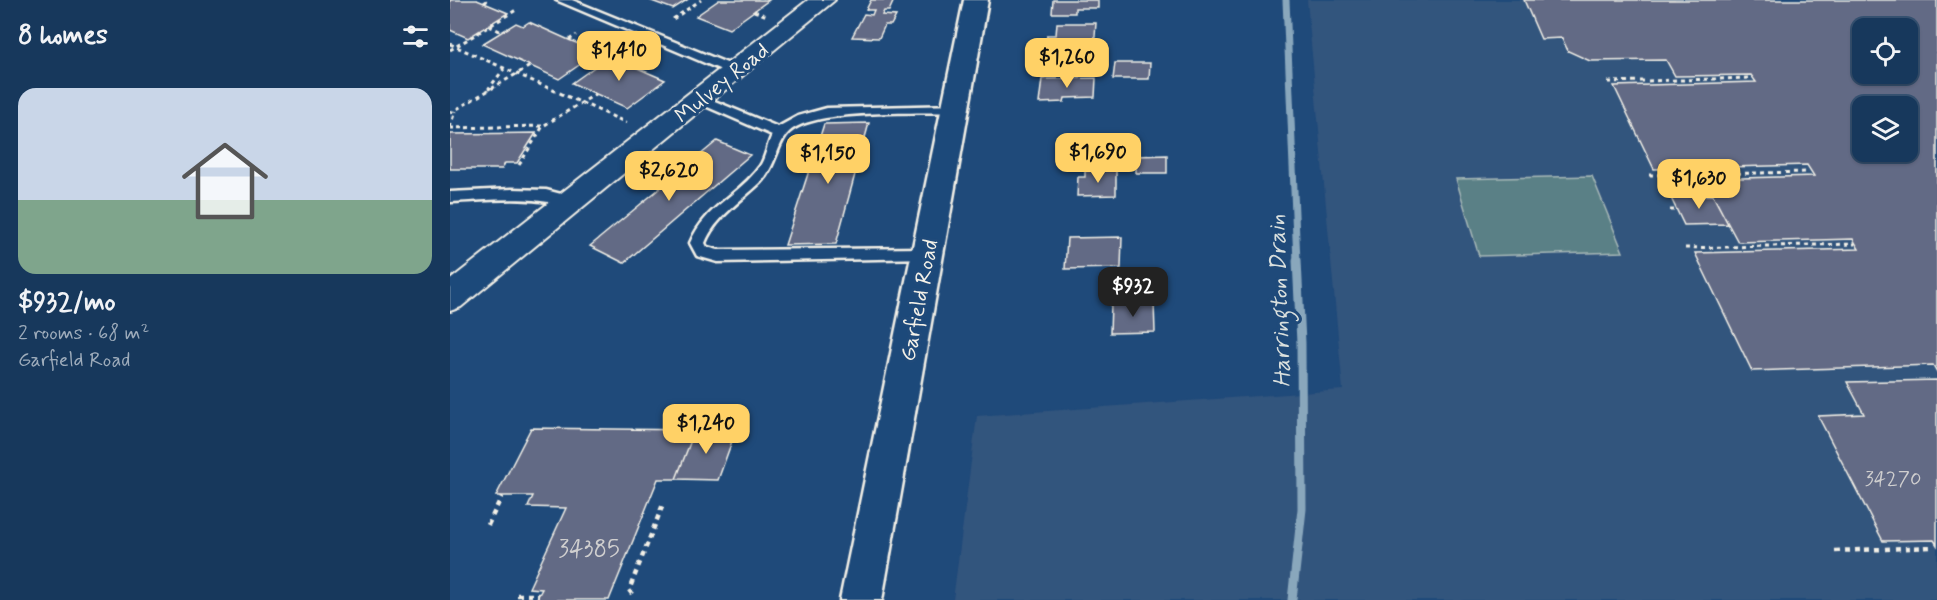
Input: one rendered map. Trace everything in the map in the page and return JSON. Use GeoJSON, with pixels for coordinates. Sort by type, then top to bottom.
{"type":"FeatureCollection","features":[{"type":"Feature","properties":{"kind":"main road","name":"Garfield Road"},"geometry":{"type":"LineString","coordinates":[[861,600],[976,0]]}},
{"type":"Feature","properties":{"kind":"street","name":"Mulvey Road"},"geometry":{"type":"LineString","coordinates":[[450,298],[823,0]]}},
{"type":"Feature","properties":{"kind":"lane"},"geometry":{"type":"LineString","coordinates":[[562,0],[735,71]]}},
{"type":"Feature","properties":{"kind":"lane"},"geometry":{"type":"LineString","coordinates":[[700,99],[780,133]]}},
{"type":"Feature","properties":{"kind":"lane"},"geometry":{"type":"LineString","coordinates":[[927,254],[718,256],[704,255],[697,250],[696,242],[701,231],[754,183],[764,170],[780,133],[802,119],[827,112],[955,108]]}},
{"type":"Feature","properties":{"kind":"lane"},"geometry":{"type":"LineString","coordinates":[[450,196],[544,195],[564,198],[571,202]]}},
{"type":"Feature","properties":{"kind":"path"},"geometry":{"type":"LineString","coordinates":[[483,3],[488,0]]}},
{"type":"Feature","properties":{"kind":"path"},"geometry":{"type":"LineString","coordinates":[[673,20],[698,0]]}},
{"type":"Feature","properties":{"kind":"path"},"geometry":{"type":"LineString","coordinates":[[450,50],[516,10]]}},
{"type":"Feature","properties":{"kind":"path"},"geometry":{"type":"LineString","coordinates":[[754,11],[769,17]]}},
{"type":"Feature","properties":{"kind":"path"},"geometry":{"type":"LineString","coordinates":[[489,26],[502,32]]}},
{"type":"Feature","properties":{"kind":"path"},"geometry":{"type":"LineString","coordinates":[[569,40],[576,35]]}},
{"type":"Feature","properties":{"kind":"path"},"geometry":{"type":"LineString","coordinates":[[450,44],[629,124]]}},
{"type":"Feature","properties":{"kind":"path"},"geometry":{"type":"LineString","coordinates":[[635,67],[641,63]]}},
{"type":"Feature","properties":{"kind":"path"},"geometry":{"type":"LineString","coordinates":[[450,113],[530,66]]}},
{"type":"Feature","properties":{"kind":"path"},"geometry":{"type":"LineString","coordinates":[[490,90],[489,88],[504,69]]}},
{"type":"Feature","properties":{"kind":"path"},"geometry":{"type":"LineString","coordinates":[[1608,82],[1752,78]]}},
{"type":"Feature","properties":{"kind":"path"},"geometry":{"type":"LineString","coordinates":[[519,165],[543,126],[583,104],[596,94]]}},
{"type":"Feature","properties":{"kind":"path"},"geometry":{"type":"LineString","coordinates":[[455,110],[450,128],[543,126]]}},
{"type":"Feature","properties":{"kind":"path"},"geometry":{"type":"LineString","coordinates":[[1649,175],[1809,172]]}},
{"type":"Feature","properties":{"kind":"path"},"geometry":{"type":"LineString","coordinates":[[1670,210],[1677,210]]}},
{"type":"Feature","properties":{"kind":"path"},"geometry":{"type":"LineString","coordinates":[[1685,248],[1855,244]]}},
{"type":"Feature","properties":{"kind":"path"},"geometry":{"type":"LineString","coordinates":[[488,525],[502,496]]}},
{"type":"Feature","properties":{"kind":"path"},"geometry":{"type":"LineString","coordinates":[[632,594],[629,590],[664,502]]}},
{"type":"Feature","properties":{"kind":"path"},"geometry":{"type":"LineString","coordinates":[[1835,550],[1933,547]]}},
{"type":"Feature","properties":{"kind":"path"},"geometry":{"type":"LineString","coordinates":[[517,595],[539,595]]}},
{"type":"Feature","properties":{"kind":"shaded area"},"geometry":{"type":"Polygon","coordinates":[[[1307,0],[1937,0],[1937,600],[953,600],[977,416],[1343,390],[1307,0]]]}},
{"type":"Feature","properties":{"kind":"green space"},"geometry":{"type":"Polygon","coordinates":[[[1592,176],[1623,252],[1479,256],[1456,179],[1592,176]]]}},
{"type":"Feature","properties":{"kind":"building"},"geometry":{"type":"Polygon","coordinates":[[[450,0],[477,0],[508,13],[468,38],[450,30],[450,0]]]}},
{"type":"Feature","properties":{"kind":"building"},"geometry":{"type":"Polygon","coordinates":[[[649,0],[687,0],[673,9],[649,0]]]}},
{"type":"Feature","properties":{"kind":"building"},"geometry":{"type":"Polygon","coordinates":[[[719,0],[769,0],[729,29],[696,16],[719,0]]]}},
{"type":"Feature","properties":{"kind":"building"},"geometry":{"type":"Polygon","coordinates":[[[871,0],[894,0],[889,11],[884,11],[882,15],[896,16],[891,25],[885,25],[879,38],[852,37],[864,14],[872,15],[874,10],[866,10],[871,0]]]}},
{"type":"Feature","properties":{"kind":"building"},"geometry":{"type":"Polygon","coordinates":[[[1053,0],[1098,0],[1098,8],[1075,8],[1075,13],[1052,13],[1053,0]]]}},
{"type":"Feature","properties":{"kind":"building"},"geometry":{"type":"Polygon","coordinates":[[[1524,0],[1937,0],[1937,372],[1933,365],[1752,371],[1695,253],[1859,249],[1853,239],[1738,242],[1704,179],[1814,176],[1807,165],[1654,169],[1614,86],[1756,82],[1751,75],[1675,76],[1666,60],[1590,61],[1568,51],[1562,38],[1541,39],[1524,0]]]}},
{"type":"Feature","properties":{"kind":"building"},"geometry":{"type":"Polygon","coordinates":[[[529,22],[598,52],[559,79],[482,44],[516,23],[523,26],[529,22]]]}},
{"type":"Feature","properties":{"kind":"building"},"geometry":{"type":"Polygon","coordinates":[[[1057,23],[1096,23],[1094,49],[1085,49],[1084,53],[1045,53],[1047,35],[1056,35],[1057,23]]]}},
{"type":"Feature","properties":{"kind":"building"},"geometry":{"type":"Polygon","coordinates":[[[610,56],[665,80],[627,108],[572,83],[610,56]]]}},
{"type":"Feature","properties":{"kind":"building"},"geometry":{"type":"Polygon","coordinates":[[[1115,63],[1150,63],[1149,79],[1113,79],[1115,63]]]}},
{"type":"Feature","properties":{"kind":"building"},"geometry":{"type":"Polygon","coordinates":[[[1096,78],[1095,97],[1065,98],[1064,102],[1039,103],[1042,79],[1096,78]]]}},
{"type":"Feature","properties":{"kind":"building"},"geometry":{"type":"Polygon","coordinates":[[[869,123],[836,244],[785,245],[824,124],[869,123]]]}},
{"type":"Feature","properties":{"kind":"building"},"geometry":{"type":"Polygon","coordinates":[[[536,133],[517,163],[505,163],[502,169],[450,169],[450,134],[536,133]]]}},
{"type":"Feature","properties":{"kind":"building"},"geometry":{"type":"Polygon","coordinates":[[[717,141],[750,155],[624,263],[590,246],[717,141]]]}},
{"type":"Feature","properties":{"kind":"building"},"geometry":{"type":"Polygon","coordinates":[[[1167,155],[1167,173],[1136,173],[1136,156],[1167,155]]]}},
{"type":"Feature","properties":{"kind":"building"},"geometry":{"type":"Polygon","coordinates":[[[1116,170],[1116,195],[1077,196],[1078,177],[1085,177],[1085,171],[1116,170]]]}},
{"type":"Feature","properties":{"kind":"building"},"geometry":{"type":"Polygon","coordinates":[[[1713,195],[1728,224],[1684,225],[1670,196],[1713,195]]]}},
{"type":"Feature","properties":{"kind":"building"},"geometry":{"type":"Polygon","coordinates":[[[1122,237],[1121,268],[1065,269],[1067,238],[1122,237]]]}},
{"type":"Feature","properties":{"kind":"building"},"geometry":{"type":"Polygon","coordinates":[[[1154,303],[1155,332],[1110,333],[1111,304],[1154,303]]]}},
{"type":"Feature","properties":{"kind":"building"},"geometry":{"type":"Polygon","coordinates":[[[1937,380],[1937,545],[1934,540],[1883,541],[1818,416],[1864,414],[1847,382],[1937,380]]]}},
{"type":"Feature","properties":{"kind":"building"},"geometry":{"type":"Polygon","coordinates":[[[531,428],[695,430],[676,479],[658,479],[609,600],[536,600],[542,589],[529,588],[566,508],[528,507],[533,496],[496,496],[531,428]]]}},
{"type":"Feature","properties":{"kind":"building"},"geometry":{"type":"Polygon","coordinates":[[[695,430],[736,430],[718,480],[676,479],[695,430]]]}},
{"type":"Feature","properties":{"kind":"waterway","name":"Harrington Drain"},"geometry":{"type":"LineString","coordinates":[[1286,0],[1297,262]]}},
{"type":"Feature","properties":{"kind":"waterway","name":"Harrington Drain"},"geometry":{"type":"LineString","coordinates":[[1292,600],[1302,509],[1301,343],[1297,260]]}}]}
